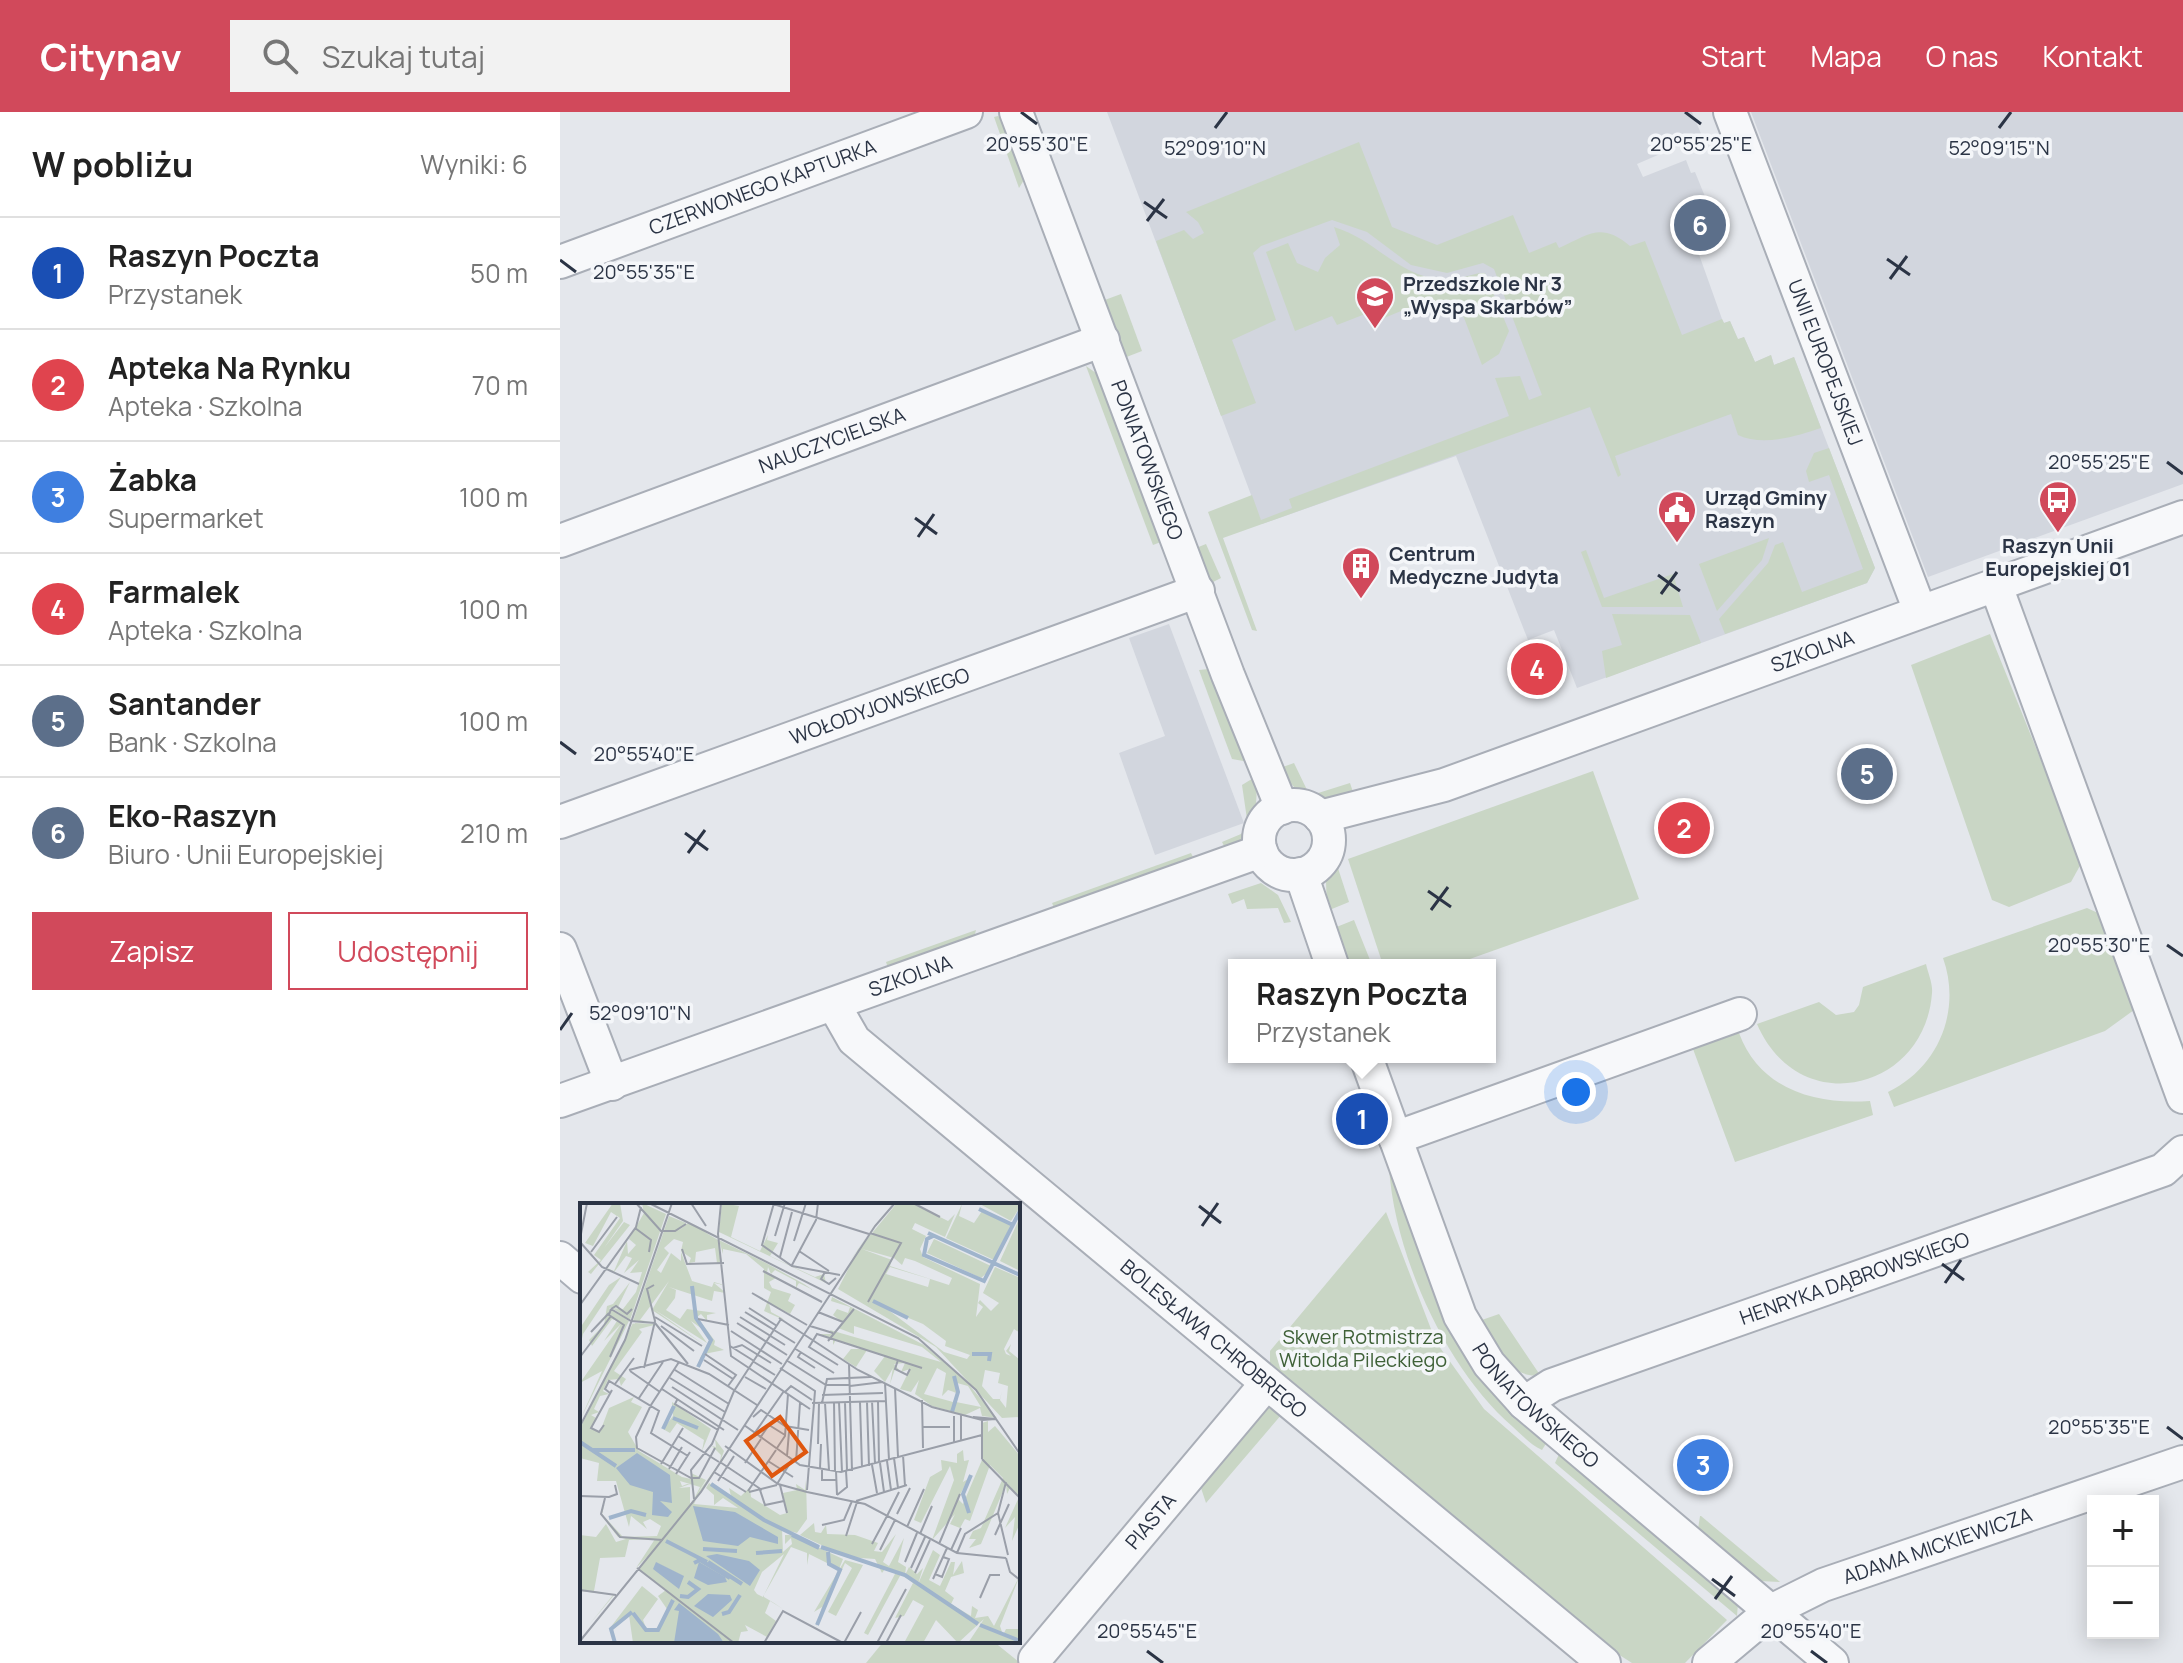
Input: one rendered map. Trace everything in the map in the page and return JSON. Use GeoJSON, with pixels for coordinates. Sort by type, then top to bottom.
{"type":"FeatureCollection","features":[{"type":"Feature","properties":{"kind":"street","name":"CZERWONEGO KAPTURKA"},"geometry":{"type":"LineString","coordinates":[[560,262],[966,112]]}},
{"type":"Feature","properties":{"kind":"street","name":"PONIATOWSKIEGO"},"geometry":{"type":"LineString","coordinates":[[1016,112],[1228,675],[1282,808]]}},
{"type":"Feature","properties":{"kind":"street","name":"UNII EUROPEJSKIEJ"},"geometry":{"type":"LineString","coordinates":[[1730,112],[1920,611]]}},
{"type":"Feature","properties":{"kind":"street","name":"NAUCZYCIELSKA"},"geometry":{"type":"LineString","coordinates":[[560,541],[1103,340]]}},
{"type":"Feature","properties":{"kind":"street","name":"SZKOLNA"},"geometry":{"type":"LineString","coordinates":[[1325,829],[1400,810],[1444,785],[2183,517]]}},
{"type":"Feature","properties":{"kind":"street"},"geometry":{"type":"LineString","coordinates":[[1996,586],[2183,1097]]}},
{"type":"Feature","properties":{"kind":"street","name":"WOŁODYJOWSKIEGO"},"geometry":{"type":"LineString","coordinates":[[560,822],[1198,591]]}},
{"type":"Feature","properties":{"kind":"street"},"geometry":{"type":"LineString","coordinates":[[1298,806],[1325,829],[1321,863],[1301,874],[1277,870],[1261,851],[1261,830],[1265,821],[1282,808],[1298,806]]}},
{"type":"Feature","properties":{"kind":"street","name":"SZKOLNA"},"geometry":{"type":"LineString","coordinates":[[560,1101],[1261,851]]}},
{"type":"Feature","properties":{"kind":"street"},"geometry":{"type":"LineString","coordinates":[[1301,874],[1330,959]]}},
{"type":"Feature","properties":{"kind":"street"},"geometry":{"type":"LineString","coordinates":[[560,949],[612,1084]]}},
{"type":"Feature","properties":{"kind":"street","name":"BOLESŁAWA CHROBREGO"},"geometry":{"type":"LineString","coordinates":[[834,1005],[854,1040],[1604,1663]]}},
{"type":"Feature","properties":{"kind":"street"},"geometry":{"type":"LineString","coordinates":[[1395,1138],[1740,1014]]}},
{"type":"Feature","properties":{"kind":"street","name":"PONIATOWSKIEGO"},"geometry":{"type":"LineString","coordinates":[[1368,1063],[1460,1316],[1489,1364],[1524,1403],[1832,1663]]}},
{"type":"Feature","properties":{"kind":"street","name":"HENRYKA DĄBROWSKIEGO"},"geometry":{"type":"LineString","coordinates":[[1524,1403],[1552,1385],[2163,1170],[2183,1152]]}},
{"type":"Feature","properties":{"kind":"street"},"geometry":{"type":"LineString","coordinates":[[560,1258],[580,1275]]}},
{"type":"Feature","properties":{"kind":"street","name":"PIASTA"},"geometry":{"type":"LineString","coordinates":[[1030,1654],[1266,1384]]}},
{"type":"Feature","properties":{"kind":"street","name":"ADAMA MICKIEWICZA"},"geometry":{"type":"LineString","coordinates":[[1709,1663],[1771,1611],[1823,1585],[2183,1462]]}},
{"type":"Feature","properties":{"kind":"shaded area"},"geometry":{"type":"Polygon","coordinates":[[[1107,112],[1692,112],[1702,136],[1637,164],[1643,177],[1686,160],[1691,173],[1695,172],[1721,236],[1696,246],[1722,319],[1724,323],[1730,321],[1738,340],[1744,337],[1755,362],[1771,355],[1774,365],[1794,357],[1875,568],[1867,583],[1577,688],[1554,630],[1528,640],[1456,456],[1262,524],[1107,112]]]}},
{"type":"Feature","properties":{"kind":"shaded area"},"geometry":{"type":"Polygon","coordinates":[[[1751,112],[2183,112],[2183,484],[1928,577],[1751,112]]]}},
{"type":"Feature","properties":{"kind":"shaded area"},"geometry":{"type":"Polygon","coordinates":[[[1169,624],[1244,823],[1155,855],[1119,753],[1165,736],[1129,638],[1169,624]]]}},
{"type":"Feature","properties":{"kind":"green space"},"geometry":{"type":"Polygon","coordinates":[[[994,117],[1004,120],[1027,175],[1019,188],[994,117]]]}},
{"type":"Feature","properties":{"kind":"green space"},"geometry":{"type":"Polygon","coordinates":[[[1359,142],[1392,227],[1437,245],[1513,215],[1529,253],[1556,242],[1559,248],[1587,235],[1603,232],[1630,246],[1645,241],[1682,335],[1722,319],[1724,323],[1730,321],[1738,339],[1744,337],[1755,362],[1771,355],[1774,365],[1794,357],[1821,428],[1780,439],[1758,440],[1738,435],[1731,414],[1615,456],[1621,475],[1618,477],[1590,407],[1223,538],[1257,631],[1252,630],[1208,512],[1252,495],[1261,520],[1292,508],[1289,499],[1509,416],[1495,378],[1520,376],[1529,400],[1542,395],[1494,269],[1483,263],[1447,273],[1411,265],[1367,232],[1332,220],[1261,246],[1253,253],[1276,320],[1232,340],[1256,403],[1221,416],[1156,241],[1184,230],[1193,239],[1204,233],[1198,222],[1186,212],[1359,142]]]}},
{"type":"Feature","properties":{"kind":"green space"},"geometry":{"type":"Polygon","coordinates":[[[1334,227],[1425,277],[1447,281],[1485,273],[1509,331],[1499,354],[1482,365],[1461,310],[1458,311],[1454,302],[1417,315],[1413,306],[1377,321],[1373,311],[1337,325],[1332,316],[1295,331],[1266,252],[1288,243],[1297,263],[1318,272],[1325,258],[1340,245],[1334,227]]]}},
{"type":"Feature","properties":{"kind":"green space"},"geometry":{"type":"Polygon","coordinates":[[[1121,294],[1142,351],[1124,358],[1102,301],[1121,294]]]}},
{"type":"Feature","properties":{"kind":"green space"},"geometry":{"type":"Polygon","coordinates":[[[1086,366],[1103,378],[1166,540],[1153,545],[1086,366]]]}},
{"type":"Feature","properties":{"kind":"green space"},"geometry":{"type":"Polygon","coordinates":[[[1829,448],[1875,568],[1867,583],[1725,634],[1719,619],[1768,563],[1775,545],[1783,542],[1802,592],[1863,569],[1829,475],[1809,482],[1806,471],[1814,453],[1829,448]]]}},
{"type":"Feature","properties":{"kind":"green space"},"geometry":{"type":"Polygon","coordinates":[[[1769,538],[1762,560],[1717,611],[1699,564],[1769,538]]]}},
{"type":"Feature","properties":{"kind":"green space"},"geometry":{"type":"Polygon","coordinates":[[[1206,544],[1221,578],[1209,584],[1196,548],[1206,544]]]}},
{"type":"Feature","properties":{"kind":"green space"},"geometry":{"type":"Polygon","coordinates":[[[1586,550],[1604,598],[1673,574],[1683,607],[1602,607],[1581,552],[1586,550]]]}},
{"type":"Feature","properties":{"kind":"green space"},"geometry":{"type":"Polygon","coordinates":[[[1612,614],[1690,615],[1701,643],[1606,678],[1602,651],[1622,645],[1612,614]]]}},
{"type":"Feature","properties":{"kind":"green space"},"geometry":{"type":"Polygon","coordinates":[[[1990,634],[2082,862],[2071,882],[2009,907],[1992,900],[1911,665],[1990,634]]]}},
{"type":"Feature","properties":{"kind":"green space"},"geometry":{"type":"Polygon","coordinates":[[[1209,669],[1249,762],[1232,759],[1199,670],[1209,669]]]}},
{"type":"Feature","properties":{"kind":"green space"},"geometry":{"type":"Polygon","coordinates":[[[1294,763],[1308,792],[1315,794],[1350,783],[1356,801],[1321,802],[1303,794],[1280,768],[1294,763]]]}},
{"type":"Feature","properties":{"kind":"green space"},"geometry":{"type":"Polygon","coordinates":[[[1593,771],[1639,899],[1470,959],[1381,959],[1348,859],[1593,771]]]}},
{"type":"Feature","properties":{"kind":"green space"},"geometry":{"type":"Polygon","coordinates":[[[1255,777],[1253,820],[1242,839],[1224,846],[1222,842],[1241,834],[1248,826],[1242,785],[1255,777]]]}},
{"type":"Feature","properties":{"kind":"green space"},"geometry":{"type":"Polygon","coordinates":[[[1191,853],[1194,859],[1055,910],[1052,903],[1191,853]]]}},
{"type":"Feature","properties":{"kind":"green space"},"geometry":{"type":"Polygon","coordinates":[[[1336,862],[1349,902],[1327,911],[1326,881],[1336,862]]]}},
{"type":"Feature","properties":{"kind":"green space"},"geometry":{"type":"Polygon","coordinates":[[[1261,883],[1278,895],[1291,922],[1284,923],[1278,908],[1247,909],[1244,899],[1232,904],[1228,894],[1261,883]]]}},
{"type":"Feature","properties":{"kind":"green space"},"geometry":{"type":"Polygon","coordinates":[[[2087,908],[2098,913],[2134,1010],[2105,1031],[1894,1107],[1888,1092],[1920,1068],[1941,1036],[1949,998],[1943,958],[2087,908]]]}},
{"type":"Feature","properties":{"kind":"green space"},"geometry":{"type":"Polygon","coordinates":[[[1354,920],[1370,959],[1345,959],[1334,928],[1354,920]]]}},
{"type":"Feature","properties":{"kind":"green space"},"geometry":{"type":"Polygon","coordinates":[[[976,930],[974,938],[888,968],[886,962],[976,930]]]}},
{"type":"Feature","properties":{"kind":"green space"},"geometry":{"type":"Polygon","coordinates":[[[1926,964],[1932,993],[1924,1026],[1908,1053],[1885,1071],[1858,1082],[1829,1083],[1801,1074],[1776,1055],[1757,1024],[1819,1002],[1836,1015],[1854,1012],[1863,987],[1926,964]]]}},
{"type":"Feature","properties":{"kind":"green space"},"geometry":{"type":"Polygon","coordinates":[[[1739,1033],[1748,1052],[1775,1081],[1810,1096],[1850,1102],[1870,1101],[1873,1115],[1735,1162],[1693,1049],[1739,1033]]]}},
{"type":"Feature","properties":{"kind":"green space"},"geometry":{"type":"Polygon","coordinates":[[[1389,1168],[1454,1338],[1469,1361],[1547,1442],[1542,1450],[1527,1440],[1489,1403],[1446,1343],[1428,1309],[1401,1237],[1389,1168]]]}},
{"type":"Feature","properties":{"kind":"green space","name":"Skwer Rotmistrza Witolda Pileckiego"},"geometry":{"type":"Polygon","coordinates":[[[1386,1212],[1436,1342],[1484,1409],[1727,1620],[1685,1663],[1632,1663],[1621,1656],[1270,1363],[1270,1351],[1386,1212]]]}},
{"type":"Feature","properties":{"kind":"green space"},"geometry":{"type":"Polygon","coordinates":[[[1499,1314],[1540,1375],[1520,1372],[1496,1349],[1479,1321],[1499,1314]]]}},
{"type":"Feature","properties":{"kind":"green space"},"geometry":{"type":"Polygon","coordinates":[[[1268,1406],[1272,1406],[1375,1486],[1372,1491],[1282,1414],[1206,1503],[1200,1485],[1268,1406]]]}},
{"type":"Feature","properties":{"kind":"green space"},"geometry":{"type":"Polygon","coordinates":[[[1560,1452],[1738,1603],[1737,1616],[1555,1463],[1560,1452]]]}},
{"type":"Feature","properties":{"kind":"green space"},"geometry":{"type":"Polygon","coordinates":[[[1700,1516],[1780,1582],[1759,1581],[1698,1529],[1700,1516]]]}},
{"type":"Feature","properties":{"kind":"green space"},"geometry":{"type":"Polygon","coordinates":[[[882,1643],[995,1643],[1020,1663],[866,1663],[882,1643]]]}},
{"type":"Feature","properties":{"kind":"place","name":"Eko-Raszyn"},"geometry":{"type":"Point","coordinates":[1700,225]}},
{"type":"Feature","properties":{"kind":"place","name":"Przedszkole Nr 3 „Wyspa Skarbów”"},"geometry":{"type":"Point","coordinates":[1375,330]}},
{"type":"Feature","properties":{"kind":"place","name":"Raszyn Unii Europejskiej 01"},"geometry":{"type":"Point","coordinates":[2058,534]}},
{"type":"Feature","properties":{"kind":"place","name":"Urząd Gminy Raszyn"},"geometry":{"type":"Point","coordinates":[1677,544]}},
{"type":"Feature","properties":{"kind":"place","name":"Centrum Medyczne Judyta"},"geometry":{"type":"Point","coordinates":[1361,600]}},
{"type":"Feature","properties":{"kind":"place","name":"Farmalek"},"geometry":{"type":"Point","coordinates":[1537,669]}},
{"type":"Feature","properties":{"kind":"place","name":"Santander"},"geometry":{"type":"Point","coordinates":[1867,774]}},
{"type":"Feature","properties":{"kind":"place","name":"Apteka Na Rynku"},"geometry":{"type":"Point","coordinates":[1684,828]}},
{"type":"Feature","properties":{"kind":"place","name":"Raszyn Poczta"},"geometry":{"type":"Point","coordinates":[1362,1119]}},
{"type":"Feature","properties":{"kind":"place","name":"Żabka"},"geometry":{"type":"Point","coordinates":[1703,1465]}}]}
